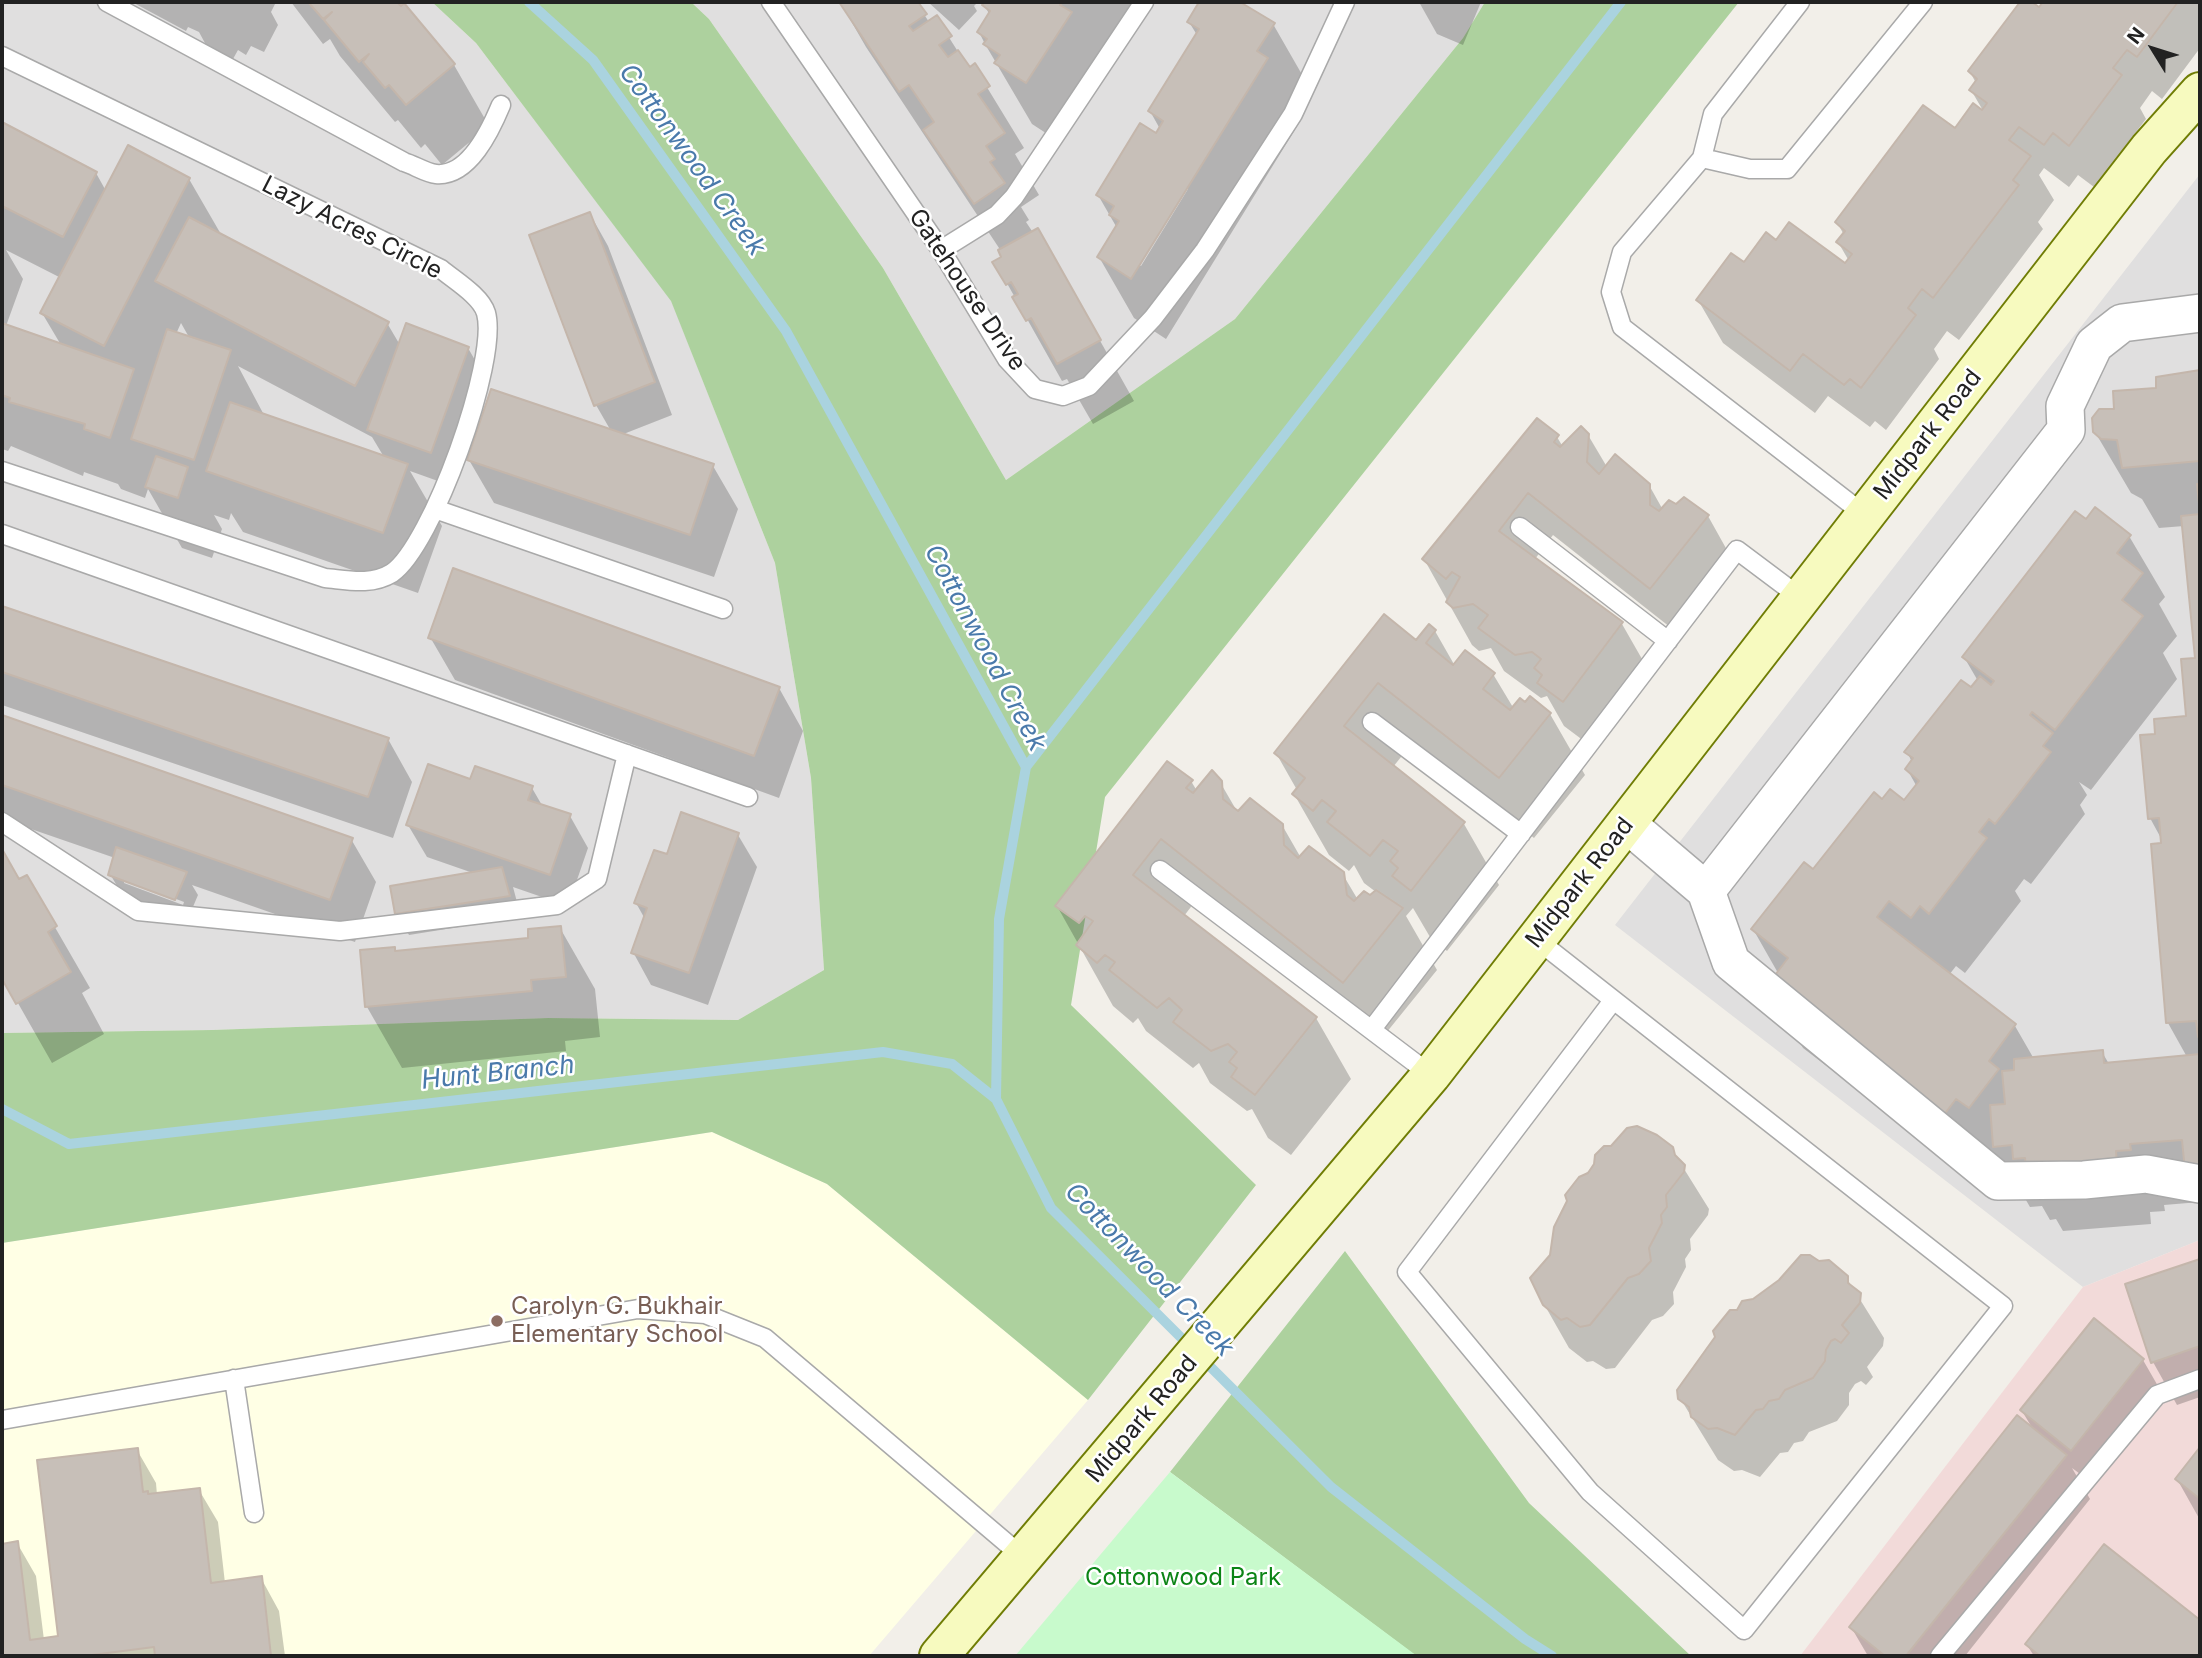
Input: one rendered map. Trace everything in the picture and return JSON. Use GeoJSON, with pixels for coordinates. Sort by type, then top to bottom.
{"type":"FeatureCollection","features":[{"type":"Feature","properties":{"kind":"street","name":"Midpark Road"},"geometry":{"type":"LineString","coordinates":[[939,1656],[1431,1075],[2149,149],[2200,92]]}},
{"type":"Feature","properties":{"kind":"street"},"geometry":{"type":"LineString","coordinates":[[1706,891],[2066,430],[2065,406],[2095,345],[2122,323],[2200,313]]}},
{"type":"Feature","properties":{"kind":"street"},"geometry":{"type":"LineString","coordinates":[[1626,823],[1706,891],[1731,962],[1998,1181],[2084,1180],[2146,1174],[2200,1184]]}},
{"type":"Feature","properties":{"kind":"lane"},"geometry":{"type":"LineString","coordinates":[[107,2],[404,162],[437,174],[460,167],[489,135],[501,105]]}},
{"type":"Feature","properties":{"kind":"lane","name":"Gatehouse Drive"},"geometry":{"type":"LineString","coordinates":[[771,2],[941,250],[1007,359],[1035,389],[1063,396],[1089,386],[1153,318],[1205,250],[1293,114],[1339,4]]}},
{"type":"Feature","properties":{"kind":"lane"},"geometry":{"type":"LineString","coordinates":[[941,250],[997,215],[1014,197],[1144,2]]}},
{"type":"Feature","properties":{"kind":"lane"},"geometry":{"type":"LineString","coordinates":[[1800,2],[1713,114],[1702,158],[1622,253],[1611,292],[1622,327],[1866,515]]}},
{"type":"Feature","properties":{"kind":"lane"},"geometry":{"type":"LineString","coordinates":[[1702,158],[1750,169],[1787,169],[1923,2]]}},
{"type":"Feature","properties":{"kind":"lane","name":"Lazy Acres Circle"},"geometry":{"type":"LineString","coordinates":[[2,56],[440,270],[467,290],[485,310],[489,330],[480,382],[447,485],[402,565],[389,575],[363,583],[325,578],[2,471]]}},
{"type":"Feature","properties":{"kind":"lane"},"geometry":{"type":"LineString","coordinates":[[435,509],[723,610]]}},
{"type":"Feature","properties":{"kind":"lane"},"geometry":{"type":"LineString","coordinates":[[1520,527],[1668,641]]}},
{"type":"Feature","properties":{"kind":"lane"},"geometry":{"type":"LineString","coordinates":[[2,534],[748,797]]}},
{"type":"Feature","properties":{"kind":"lane"},"geometry":{"type":"LineString","coordinates":[[1372,1029],[1737,550],[1801,598]]}},
{"type":"Feature","properties":{"kind":"lane"},"geometry":{"type":"LineString","coordinates":[[1372,722],[1521,834]]}},
{"type":"Feature","properties":{"kind":"lane"},"geometry":{"type":"LineString","coordinates":[[2,822],[138,911],[340,931],[558,905],[597,879],[627,754]]}},
{"type":"Feature","properties":{"kind":"lane"},"geometry":{"type":"LineString","coordinates":[[1160,870],[1431,1075]]}},
{"type":"Feature","properties":{"kind":"lane"},"geometry":{"type":"LineString","coordinates":[[1536,939],[1612,1002],[2003,1306],[1744,1630],[1590,1492],[1407,1272],[1612,1002]]}},
{"type":"Feature","properties":{"kind":"lane"},"geometry":{"type":"LineString","coordinates":[[2,1420],[638,1309],[671,1309],[705,1314],[765,1338],[1023,1557]]}},
{"type":"Feature","properties":{"kind":"lane"},"geometry":{"type":"LineString","coordinates":[[234,1379],[254,1513]]}},
{"type":"Feature","properties":{"kind":"lane"},"geometry":{"type":"LineString","coordinates":[[1940,1656],[2157,1395],[2200,1379]]}},
{"type":"Feature","properties":{"kind":"shaded area"},"geometry":{"type":"Polygon","coordinates":[[[2,2],[432,2],[476,43],[671,300],[775,563],[811,778],[824,970],[738,1020],[548,1018],[212,1030],[2,1033],[2,2]]]}},
{"type":"Feature","properties":{"kind":"shaded area"},"geometry":{"type":"Polygon","coordinates":[[[691,2],[1485,2],[1463,38],[1235,319],[1006,480],[883,268],[709,19],[691,2]]]}},
{"type":"Feature","properties":{"kind":"shaded area"},"geometry":{"type":"Polygon","coordinates":[[[2200,174],[2200,1240],[2083,1287],[1615,925],[2200,174]]]}},
{"type":"Feature","properties":{"kind":"shaded area","name":"Carolyn G. Bukhair Elementary School"},"geometry":{"type":"Polygon","coordinates":[[[712,1132],[827,1184],[1088,1400],[869,1656],[2,1656],[2,1243],[712,1132]]]}},
{"type":"Feature","properties":{"kind":"shaded area"},"geometry":{"type":"Polygon","coordinates":[[[2200,1240],[2200,1656],[1800,1656],[2083,1287],[2200,1240]]]}},
{"type":"Feature","properties":{"kind":"green space"},"geometry":{"type":"Polygon","coordinates":[[[432,2],[691,2],[709,19],[883,268],[1006,480],[1235,319],[1463,38],[1485,2],[1739,2],[1105,797],[1071,1005],[1256,1185],[1088,1400],[827,1184],[712,1132],[2,1243],[2,1033],[212,1030],[548,1018],[738,1020],[824,970],[811,778],[775,563],[671,301],[476,43],[432,2]]]}},
{"type":"Feature","properties":{"kind":"green space"},"geometry":{"type":"Polygon","coordinates":[[[1345,1251],[1529,1503],[1691,1656],[1416,1656],[1170,1472],[1345,1251]]]}},
{"type":"Feature","properties":{"kind":"green space","name":"Cottonwood Park"},"geometry":{"type":"Polygon","coordinates":[[[1170,1472],[1417,1656],[1015,1656],[1170,1472]]]}},
{"type":"Feature","properties":{"kind":"building"},"geometry":{"type":"Polygon","coordinates":[[[308,2],[397,2],[401,6],[404,3],[455,64],[406,105],[389,85],[385,88],[363,62],[369,54],[359,62],[324,20],[332,12],[323,19],[308,2]]]}},
{"type":"Feature","properties":{"kind":"building"},"geometry":{"type":"Polygon","coordinates":[[[839,2],[918,2],[927,14],[909,26],[913,31],[937,15],[952,36],[939,45],[948,57],[958,50],[970,67],[975,63],[990,86],[978,94],[1005,133],[986,146],[995,159],[990,162],[1005,183],[974,204],[923,130],[934,122],[909,85],[899,92],[839,2]]]}},
{"type":"Feature","properties":{"kind":"building"},"geometry":{"type":"Polygon","coordinates":[[[985,2],[1063,2],[1060,5],[1072,12],[1026,83],[994,63],[1000,55],[983,44],[987,39],[977,32],[990,11],[982,5],[985,2]]]}},
{"type":"Feature","properties":{"kind":"building"},"geometry":{"type":"Polygon","coordinates":[[[1199,2],[1240,2],[1275,23],[1257,51],[1268,58],[1131,279],[1097,257],[1119,221],[1109,215],[1114,206],[1096,195],[1140,123],[1156,133],[1163,121],[1148,111],[1199,29],[1187,22],[1199,2]]]}},
{"type":"Feature","properties":{"kind":"building"},"geometry":{"type":"Polygon","coordinates":[[[2020,2],[2032,2],[2039,7],[2043,2],[2178,2],[2137,57],[2127,50],[2113,68],[2122,75],[2069,146],[2053,133],[2044,145],[2019,127],[2009,140],[2031,156],[2013,180],[2019,185],[1933,298],[1922,289],[1908,308],[1916,315],[1861,388],[1850,379],[1844,385],[1803,354],[1790,371],[1696,300],[1731,253],[1744,262],[1766,232],[1776,240],[1789,222],[1845,263],[1852,254],[1836,242],[1845,231],[1835,222],[1923,105],[1955,128],[1973,103],[1982,110],[1987,103],[1969,90],[1977,79],[1968,71],[2020,2]]]}},
{"type":"Feature","properties":{"kind":"building"},"geometry":{"type":"Polygon","coordinates":[[[2,122],[97,172],[63,237],[2,206],[2,122]]]}},
{"type":"Feature","properties":{"kind":"building"},"geometry":{"type":"Polygon","coordinates":[[[128,145],[190,178],[104,346],[40,313],[128,145]]]}},
{"type":"Feature","properties":{"kind":"building"},"geometry":{"type":"Polygon","coordinates":[[[590,212],[655,382],[594,406],[529,235],[590,212]]]}},
{"type":"Feature","properties":{"kind":"building"},"geometry":{"type":"Polygon","coordinates":[[[189,217],[389,322],[355,386],[155,281],[189,217]]]}},
{"type":"Feature","properties":{"kind":"building"},"geometry":{"type":"Polygon","coordinates":[[[1038,228],[1101,340],[1057,364],[1031,318],[1026,321],[1012,297],[1018,294],[1011,282],[1006,285],[992,262],[1001,257],[998,250],[1038,228]]]}},
{"type":"Feature","properties":{"kind":"building"},"geometry":{"type":"Polygon","coordinates":[[[2,323],[134,369],[110,438],[84,429],[85,424],[9,402],[10,398],[2,395],[2,323]]]}},
{"type":"Feature","properties":{"kind":"building"},"geometry":{"type":"Polygon","coordinates":[[[406,323],[469,347],[431,453],[367,430],[406,323]]]}},
{"type":"Feature","properties":{"kind":"building"},"geometry":{"type":"Polygon","coordinates":[[[167,329],[231,350],[194,460],[131,439],[167,329]]]}},
{"type":"Feature","properties":{"kind":"building"},"geometry":{"type":"Polygon","coordinates":[[[2200,370],[2200,461],[2122,468],[2117,440],[2101,439],[2093,432],[2092,418],[2099,409],[2114,409],[2113,391],[2156,388],[2156,377],[2200,370]]]}},
{"type":"Feature","properties":{"kind":"building"},"geometry":{"type":"Polygon","coordinates":[[[491,389],[714,464],[690,535],[467,460],[491,389]]]}},
{"type":"Feature","properties":{"kind":"building"},"geometry":{"type":"Polygon","coordinates":[[[230,402],[408,464],[383,533],[206,471],[230,402]]]}},
{"type":"Feature","properties":{"kind":"building"},"geometry":{"type":"Polygon","coordinates":[[[1537,418],[1559,435],[1554,442],[1560,447],[1581,426],[1589,434],[1587,462],[1599,474],[1615,454],[1650,484],[1650,505],[1659,511],[1669,500],[1676,504],[1684,497],[1709,515],[1650,589],[1528,493],[1499,531],[1623,622],[1563,702],[1537,683],[1542,675],[1534,668],[1541,659],[1532,652],[1515,655],[1478,628],[1488,615],[1473,604],[1453,608],[1446,602],[1460,577],[1452,572],[1446,579],[1422,559],[1537,418]]]}},
{"type":"Feature","properties":{"kind":"building"},"geometry":{"type":"Polygon","coordinates":[[[156,456],[188,467],[178,498],[145,487],[156,456]]]}},
{"type":"Feature","properties":{"kind":"building"},"geometry":{"type":"Polygon","coordinates":[[[2197,484],[2200,484],[2200,514],[2197,484]]]}},
{"type":"Feature","properties":{"kind":"building"},"geometry":{"type":"Polygon","coordinates":[[[2095,507],[2131,535],[2117,553],[2143,573],[2122,600],[2143,616],[2055,730],[2032,712],[2030,715],[2053,733],[2043,746],[2051,752],[1995,824],[1989,819],[1979,832],[1987,838],[1929,914],[1920,906],[1911,918],[1889,901],[1877,917],[2016,1024],[1989,1061],[1999,1069],[1969,1108],[1956,1099],[1940,1120],[1766,987],[1788,958],[1751,929],[1804,862],[1813,869],[1874,792],[1882,799],[1890,789],[1904,800],[1919,781],[1905,769],[1913,758],[1904,752],[1961,680],[1971,687],[1980,676],[1991,685],[1994,681],[1962,657],[2075,511],[2086,519],[2095,507]]]}},
{"type":"Feature","properties":{"kind":"building"},"geometry":{"type":"Polygon","coordinates":[[[2200,514],[2198,1037],[2196,1021],[2166,1023],[2151,844],[2161,843],[2159,818],[2148,819],[2140,735],[2155,734],[2154,719],[2186,716],[2181,659],[2195,658],[2181,516],[2200,514]]]}},
{"type":"Feature","properties":{"kind":"building"},"geometry":{"type":"Polygon","coordinates":[[[453,568],[780,687],[754,756],[428,638],[453,568]]]}},
{"type":"Feature","properties":{"kind":"building"},"geometry":{"type":"Polygon","coordinates":[[[2,606],[389,738],[368,797],[2,672],[2,606]]]}},
{"type":"Feature","properties":{"kind":"building"},"geometry":{"type":"Polygon","coordinates":[[[1384,614],[1416,640],[1429,624],[1436,630],[1426,643],[1453,665],[1465,650],[1495,673],[1483,689],[1510,710],[1520,698],[1525,702],[1530,696],[1551,713],[1499,778],[1378,683],[1344,726],[1465,822],[1411,891],[1392,876],[1398,868],[1390,861],[1398,851],[1383,840],[1370,856],[1327,822],[1336,811],[1322,800],[1313,811],[1292,794],[1305,778],[1274,753],[1384,614]]]}},
{"type":"Feature","properties":{"kind":"building"},"geometry":{"type":"Polygon","coordinates":[[[2,715],[353,838],[330,900],[2,785],[2,715]]]}},
{"type":"Feature","properties":{"kind":"building"},"geometry":{"type":"Polygon","coordinates":[[[1167,761],[1193,780],[1186,788],[1193,793],[1212,770],[1222,781],[1223,799],[1238,811],[1250,798],[1283,824],[1284,845],[1298,858],[1309,846],[1344,872],[1347,895],[1354,901],[1364,891],[1370,895],[1376,890],[1403,908],[1343,983],[1161,839],[1133,875],[1317,1017],[1255,1095],[1231,1077],[1237,1068],[1229,1062],[1237,1052],[1228,1044],[1211,1051],[1173,1022],[1182,1010],[1169,998],[1157,1008],[1109,970],[1115,962],[1105,955],[1097,963],[1076,945],[1093,921],[1085,916],[1079,923],[1055,906],[1167,761]]]}},
{"type":"Feature","properties":{"kind":"building"},"geometry":{"type":"Polygon","coordinates":[[[428,764],[470,779],[475,766],[533,786],[528,800],[571,814],[550,875],[406,825],[428,764]]]}},
{"type":"Feature","properties":{"kind":"building"},"geometry":{"type":"Polygon","coordinates":[[[681,812],[739,833],[689,973],[631,953],[647,908],[634,903],[654,850],[667,854],[681,812]]]}},
{"type":"Feature","properties":{"kind":"building"},"geometry":{"type":"Polygon","coordinates":[[[116,847],[187,872],[175,900],[108,875],[116,847]]]}},
{"type":"Feature","properties":{"kind":"building"},"geometry":{"type":"Polygon","coordinates":[[[2,849],[19,879],[27,875],[57,926],[48,932],[71,972],[16,1004],[2,979],[2,849]]]}},
{"type":"Feature","properties":{"kind":"building"},"geometry":{"type":"Polygon","coordinates":[[[502,867],[510,896],[395,914],[390,886],[502,867]]]}},
{"type":"Feature","properties":{"kind":"building"},"geometry":{"type":"Polygon","coordinates":[[[561,926],[566,977],[531,980],[532,991],[365,1007],[360,950],[395,947],[395,951],[528,938],[528,929],[561,926]]]}},
{"type":"Feature","properties":{"kind":"building"},"geometry":{"type":"Polygon","coordinates":[[[2103,1050],[2104,1063],[2200,1054],[2200,1170],[2185,1171],[2182,1140],[2130,1144],[2131,1150],[2116,1151],[2117,1163],[2026,1171],[2025,1158],[2013,1159],[2012,1145],[1993,1147],[1990,1105],[2005,1104],[2002,1071],[2014,1070],[2014,1059],[2103,1050]]]}},
{"type":"Feature","properties":{"kind":"building"},"geometry":{"type":"Polygon","coordinates":[[[1637,1126],[1657,1135],[1673,1147],[1675,1155],[1685,1165],[1684,1172],[1666,1195],[1667,1207],[1661,1215],[1662,1223],[1649,1248],[1651,1261],[1639,1274],[1628,1278],[1590,1325],[1580,1327],[1567,1318],[1561,1320],[1543,1305],[1530,1278],[1550,1255],[1554,1227],[1567,1201],[1565,1195],[1579,1177],[1588,1173],[1594,1164],[1595,1155],[1604,1146],[1611,1146],[1627,1128],[1637,1126]]]}},
{"type":"Feature","properties":{"kind":"building"},"geometry":{"type":"Polygon","coordinates":[[[1801,1255],[1810,1255],[1819,1261],[1829,1260],[1848,1276],[1848,1283],[1861,1293],[1860,1303],[1842,1325],[1849,1333],[1841,1343],[1835,1339],[1831,1341],[1826,1350],[1825,1361],[1813,1378],[1785,1390],[1779,1399],[1769,1401],[1763,1409],[1756,1410],[1735,1435],[1717,1428],[1708,1429],[1691,1417],[1689,1407],[1678,1399],[1677,1390],[1715,1337],[1713,1331],[1730,1310],[1737,1310],[1742,1301],[1753,1299],[1779,1280],[1801,1255]]]}},
{"type":"Feature","properties":{"kind":"building"},"geometry":{"type":"Polygon","coordinates":[[[2200,1259],[2200,1346],[2151,1363],[2125,1284],[2200,1259]]]}},
{"type":"Feature","properties":{"kind":"building"},"geometry":{"type":"Polygon","coordinates":[[[2094,1318],[2144,1359],[2071,1451],[2020,1410],[2094,1318]]]}},
{"type":"Feature","properties":{"kind":"building"},"geometry":{"type":"Polygon","coordinates":[[[2017,1415],[2067,1455],[1906,1656],[1885,1656],[1849,1627],[2017,1415]]]}},
{"type":"Feature","properties":{"kind":"building"},"geometry":{"type":"Polygon","coordinates":[[[2200,1447],[2200,1499],[2175,1479],[2200,1447]]]}},
{"type":"Feature","properties":{"kind":"building"},"geometry":{"type":"Polygon","coordinates":[[[138,1448],[143,1492],[148,1491],[148,1494],[200,1488],[211,1583],[262,1576],[271,1656],[155,1656],[154,1647],[84,1656],[2,1656],[2,1544],[18,1541],[30,1640],[58,1636],[37,1460],[138,1448]]]}},
{"type":"Feature","properties":{"kind":"building"},"geometry":{"type":"Polygon","coordinates":[[[2104,1544],[2200,1620],[2200,1656],[2040,1656],[2025,1644],[2104,1544]]]}},
{"type":"Feature","properties":{"kind":"waterway","name":"Cottonwood Creek"},"geometry":{"type":"LineString","coordinates":[[529,2],[593,60],[786,331],[1026,767],[999,919],[996,1099],[1051,1208],[1331,1487],[1525,1639],[1552,1656]]}},
{"type":"Feature","properties":{"kind":"waterway"},"geometry":{"type":"LineString","coordinates":[[1026,767],[1621,2]]}},
{"type":"Feature","properties":{"kind":"waterway","name":"Hunt Branch"},"geometry":{"type":"LineString","coordinates":[[2,1109],[69,1144],[883,1052],[952,1064],[996,1099]]}},
{"type":"Feature","properties":{"kind":"place","name":"Carolyn G. Bukhair Elementary School"},"geometry":{"type":"Point","coordinates":[497,1321]}}]}
